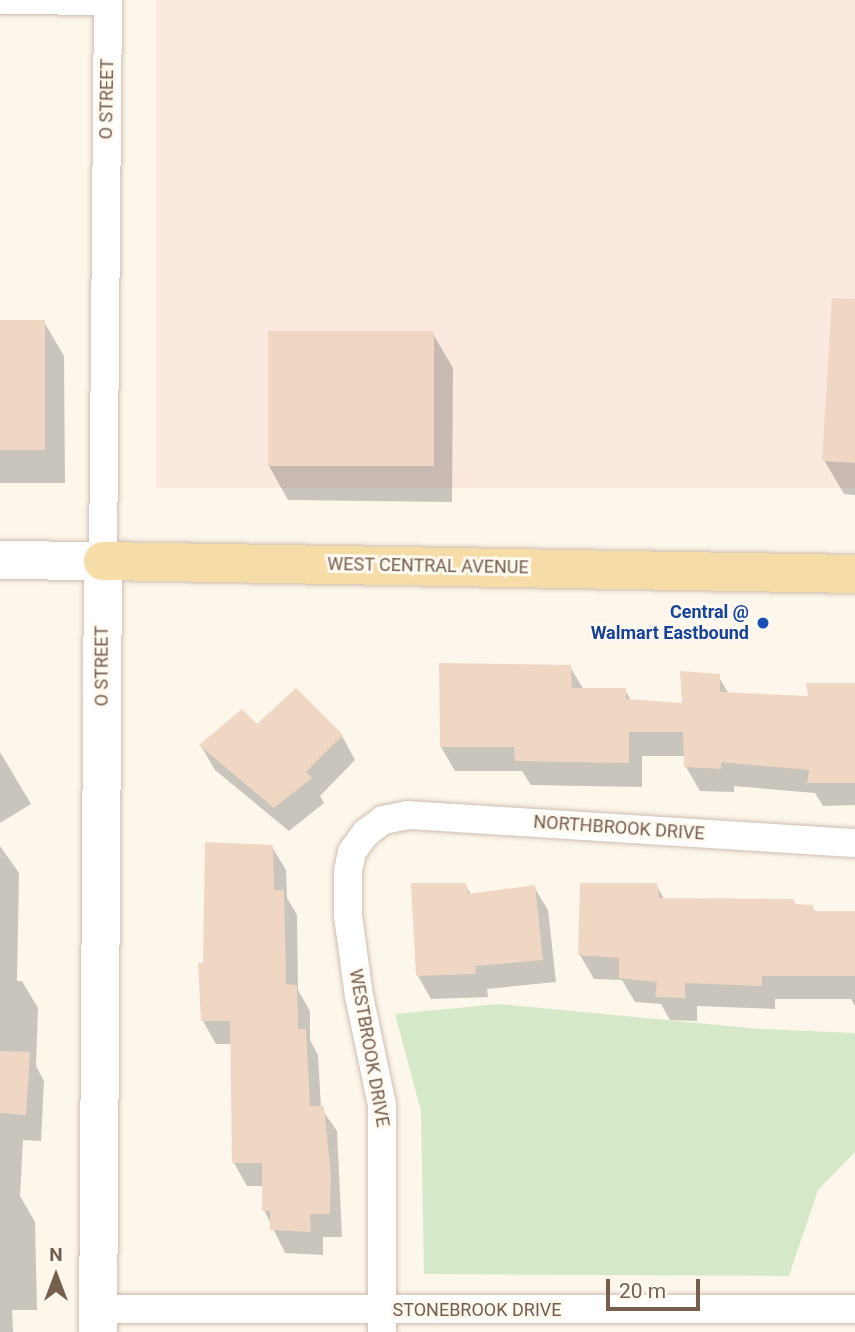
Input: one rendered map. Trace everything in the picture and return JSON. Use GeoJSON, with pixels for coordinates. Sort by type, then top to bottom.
{"type":"FeatureCollection","features":[{"type":"Feature","properties":{"kind":"main road","name":"WEST CENTRAL AVENUE"},"geometry":{"type":"LineString","coordinates":[[103,561],[855,573]]}},
{"type":"Feature","properties":{"kind":"street"},"geometry":{"type":"LineString","coordinates":[[0,0],[108,0]]}},
{"type":"Feature","properties":{"kind":"street","name":"O STREET"},"geometry":{"type":"LineString","coordinates":[[98,1320],[108,0]]}},
{"type":"Feature","properties":{"kind":"street","name":"WEST CENTRAL AVENUE"},"geometry":{"type":"LineString","coordinates":[[0,559],[103,561]]}},
{"type":"Feature","properties":{"kind":"street","name":"NORTHBROOK DRIVE"},"geometry":{"type":"LineString","coordinates":[[383,820],[408,815],[855,843]]}},
{"type":"Feature","properties":{"kind":"street","name":"WESTBROOK DRIVE"},"geometry":{"type":"LineString","coordinates":[[382,1321],[382,1105],[359,996],[348,916],[348,871],[352,852],[366,833],[383,820]]}},
{"type":"Feature","properties":{"kind":"street","name":"STONEBROOK DRIVE"},"geometry":{"type":"LineString","coordinates":[[98,1320],[382,1321],[855,1309]]}},
{"type":"Feature","properties":{"kind":"shaded area"},"geometry":{"type":"Polygon","coordinates":[[[156,0],[855,0],[855,488],[156,488],[156,0]]]}},
{"type":"Feature","properties":{"kind":"green space"},"geometry":{"type":"Polygon","coordinates":[[[499,1004],[760,1029],[855,1033],[855,1152],[818,1190],[789,1276],[424,1274],[421,1111],[395,1014],[499,1004]]]}},
{"type":"Feature","properties":{"kind":"building"},"geometry":{"type":"Polygon","coordinates":[[[832,298],[855,299],[855,463],[822,461],[832,298]]]}},
{"type":"Feature","properties":{"kind":"building"},"geometry":{"type":"Polygon","coordinates":[[[0,320],[45,320],[45,450],[0,450],[0,320]]]}},
{"type":"Feature","properties":{"kind":"building"},"geometry":{"type":"Polygon","coordinates":[[[268,331],[434,331],[434,466],[268,466],[268,331]]]}},
{"type":"Feature","properties":{"kind":"building"},"geometry":{"type":"Polygon","coordinates":[[[439,663],[571,665],[572,688],[626,688],[626,699],[682,703],[680,671],[720,674],[720,692],[808,696],[806,683],[855,683],[855,783],[807,783],[809,770],[721,762],[721,769],[684,767],[683,732],[629,732],[629,763],[515,761],[514,747],[440,747],[439,663]]]}},
{"type":"Feature","properties":{"kind":"building"},"geometry":{"type":"Polygon","coordinates":[[[296,688],[343,735],[306,772],[312,778],[274,808],[199,745],[242,709],[257,724],[296,688]]]}},
{"type":"Feature","properties":{"kind":"building"},"geometry":{"type":"Polygon","coordinates":[[[205,842],[273,845],[274,890],[284,890],[286,984],[297,985],[298,1029],[306,1029],[310,1106],[324,1106],[331,1176],[330,1214],[310,1214],[311,1232],[270,1230],[270,1211],[262,1211],[262,1163],[232,1163],[230,1021],[201,1021],[198,963],[203,963],[205,842]]]}},
{"type":"Feature","properties":{"kind":"building"},"geometry":{"type":"Polygon","coordinates":[[[411,883],[466,883],[468,894],[535,885],[543,960],[475,966],[476,974],[416,976],[411,883]]]}},
{"type":"Feature","properties":{"kind":"building"},"geometry":{"type":"Polygon","coordinates":[[[580,883],[657,883],[659,898],[793,899],[796,904],[813,905],[814,911],[855,911],[855,976],[762,976],[762,986],[685,983],[685,998],[655,997],[657,982],[619,978],[619,958],[578,955],[580,883]]]}},
{"type":"Feature","properties":{"kind":"building"},"geometry":{"type":"Polygon","coordinates":[[[0,1051],[30,1052],[26,1115],[0,1113],[0,1051]]]}},
{"type":"Feature","properties":{"kind":"place","name":"Central @ Walmart Eastbound"},"geometry":{"type":"Point","coordinates":[763,623]}}]}
